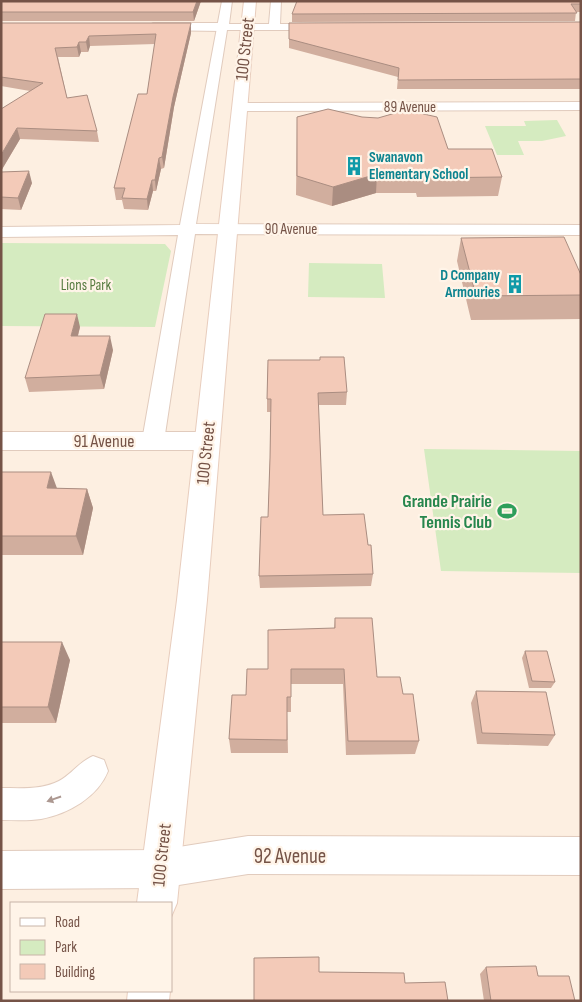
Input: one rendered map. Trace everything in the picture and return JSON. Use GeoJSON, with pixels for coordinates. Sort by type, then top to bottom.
{"type":"FeatureCollection","features":[{"type":"Feature","properties":{"kind":"main road","name":"100 Street"},"geometry":{"type":"LineString","coordinates":[[158,886],[192,600],[240,107],[235,27],[250,1]]}},
{"type":"Feature","properties":{"kind":"main road"},"geometry":{"type":"LineString","coordinates":[[142,27],[235,27]]}},
{"type":"Feature","properties":{"kind":"main road","name":"91 Avenue"},"geometry":{"type":"LineString","coordinates":[[1,441],[207,441]]}},
{"type":"Feature","properties":{"kind":"main road","name":"92 Avenue"},"geometry":{"type":"LineString","coordinates":[[1,870],[158,886],[248,855],[581,856]]}},
{"type":"Feature","properties":{"kind":"street","name":"100 Street"},"geometry":{"type":"LineString","coordinates":[[153,441],[187,230],[235,27],[227,1]]}},
{"type":"Feature","properties":{"kind":"street","name":"100 Street"},"geometry":{"type":"LineString","coordinates":[[274,27],[276,1]]}},
{"type":"Feature","properties":{"kind":"street"},"geometry":{"type":"LineString","coordinates":[[235,27],[333,27]]}},
{"type":"Feature","properties":{"kind":"street","name":"89 Avenue"},"geometry":{"type":"LineString","coordinates":[[240,107],[581,106]]}},
{"type":"Feature","properties":{"kind":"street","name":"90 Avenue"},"geometry":{"type":"LineString","coordinates":[[1,232],[228,229],[581,230]]}},
{"type":"Feature","properties":{"kind":"street"},"geometry":{"type":"LineString","coordinates":[[1,804],[41,803],[70,793],[93,771]]}},
{"type":"Feature","properties":{"kind":"green space"},"geometry":{"type":"Polygon","coordinates":[[[557,120],[566,136],[542,141],[518,141],[524,155],[497,155],[485,126],[526,126],[524,121],[557,120]]]}},
{"type":"Feature","properties":{"kind":"green space","name":"Lions Park"},"geometry":{"type":"Polygon","coordinates":[[[1,243],[165,244],[171,251],[155,327],[1,326],[1,243]]]}},
{"type":"Feature","properties":{"kind":"green space"},"geometry":{"type":"Polygon","coordinates":[[[309,263],[382,264],[385,298],[308,297],[309,263]]]}},
{"type":"Feature","properties":{"kind":"green space","name":"Grande Prairie Tennis Club"},"geometry":{"type":"Polygon","coordinates":[[[424,449],[581,451],[581,573],[441,571],[424,449]]]}},
{"type":"Feature","properties":{"kind":"building"},"geometry":{"type":"Polygon","coordinates":[[[1,1],[197,1],[193,12],[1,12],[1,1]]]}},
{"type":"Feature","properties":{"kind":"building"},"geometry":{"type":"Polygon","coordinates":[[[297,1],[581,1],[581,4],[571,4],[577,13],[292,14],[297,1]]]}},
{"type":"Feature","properties":{"kind":"building"},"geometry":{"type":"Polygon","coordinates":[[[581,22],[581,79],[398,80],[399,68],[289,39],[289,23],[581,22]]]}},
{"type":"Feature","properties":{"kind":"building"},"geometry":{"type":"Polygon","coordinates":[[[1,23],[191,23],[173,97],[162,157],[159,158],[155,180],[152,180],[147,199],[122,198],[125,188],[114,188],[138,94],[147,94],[156,34],[89,36],[86,42],[79,42],[77,47],[55,48],[67,98],[87,95],[97,131],[17,128],[1,155],[1,109],[43,83],[1,77],[1,23]]]}},
{"type":"Feature","properties":{"kind":"building"},"geometry":{"type":"Polygon","coordinates":[[[328,109],[362,117],[378,118],[406,110],[437,117],[448,149],[492,149],[502,177],[419,178],[418,174],[377,174],[333,187],[297,176],[297,117],[328,109]]]}},
{"type":"Feature","properties":{"kind":"building"},"geometry":{"type":"Polygon","coordinates":[[[29,171],[18,198],[1,197],[1,172],[29,171]]]}},
{"type":"Feature","properties":{"kind":"building"},"geometry":{"type":"Polygon","coordinates":[[[564,237],[581,275],[581,295],[476,296],[461,238],[564,237]]]}},
{"type":"Feature","properties":{"kind":"building"},"geometry":{"type":"Polygon","coordinates":[[[45,314],[77,314],[71,336],[110,336],[100,375],[25,378],[45,314]]]}},
{"type":"Feature","properties":{"kind":"building"},"geometry":{"type":"Polygon","coordinates":[[[320,357],[344,357],[347,392],[318,393],[323,515],[364,514],[368,545],[371,545],[373,574],[259,576],[261,517],[268,517],[271,399],[267,399],[268,360],[320,360],[320,357]]]}},
{"type":"Feature","properties":{"kind":"building"},"geometry":{"type":"Polygon","coordinates":[[[1,472],[51,472],[47,488],[87,489],[76,536],[1,536],[1,472]]]}},
{"type":"Feature","properties":{"kind":"building"},"geometry":{"type":"Polygon","coordinates":[[[335,618],[372,618],[377,677],[400,677],[403,694],[413,694],[419,741],[348,741],[344,669],[291,669],[291,697],[287,697],[287,740],[229,739],[232,695],[246,695],[247,669],[268,669],[268,630],[335,628],[335,618]]]}},
{"type":"Feature","properties":{"kind":"building"},"geometry":{"type":"Polygon","coordinates":[[[1,642],[62,642],[48,707],[1,707],[1,642]]]}},
{"type":"Feature","properties":{"kind":"building"},"geometry":{"type":"Polygon","coordinates":[[[525,651],[547,651],[555,682],[532,681],[525,651]]]}},
{"type":"Feature","properties":{"kind":"building"},"geometry":{"type":"Polygon","coordinates":[[[476,691],[546,692],[555,735],[482,733],[476,691]]]}},
{"type":"Feature","properties":{"kind":"building"},"geometry":{"type":"Polygon","coordinates":[[[319,957],[319,972],[404,973],[405,983],[445,982],[448,1001],[254,1001],[254,958],[319,957]]]}},
{"type":"Feature","properties":{"kind":"building"},"geometry":{"type":"Polygon","coordinates":[[[536,966],[538,976],[569,976],[575,1001],[491,1001],[486,967],[536,966]]]}},
{"type":"Feature","properties":{"kind":"place","name":"Swanavon Elementary School"},"geometry":{"type":"Point","coordinates":[354,166]}},
{"type":"Feature","properties":{"kind":"place","name":"D Company Armouries"},"geometry":{"type":"Point","coordinates":[515,284]}},
{"type":"Feature","properties":{"kind":"place","name":"Grande Prairie Tennis Club"},"geometry":{"type":"Point","coordinates":[507,511]}}]}
